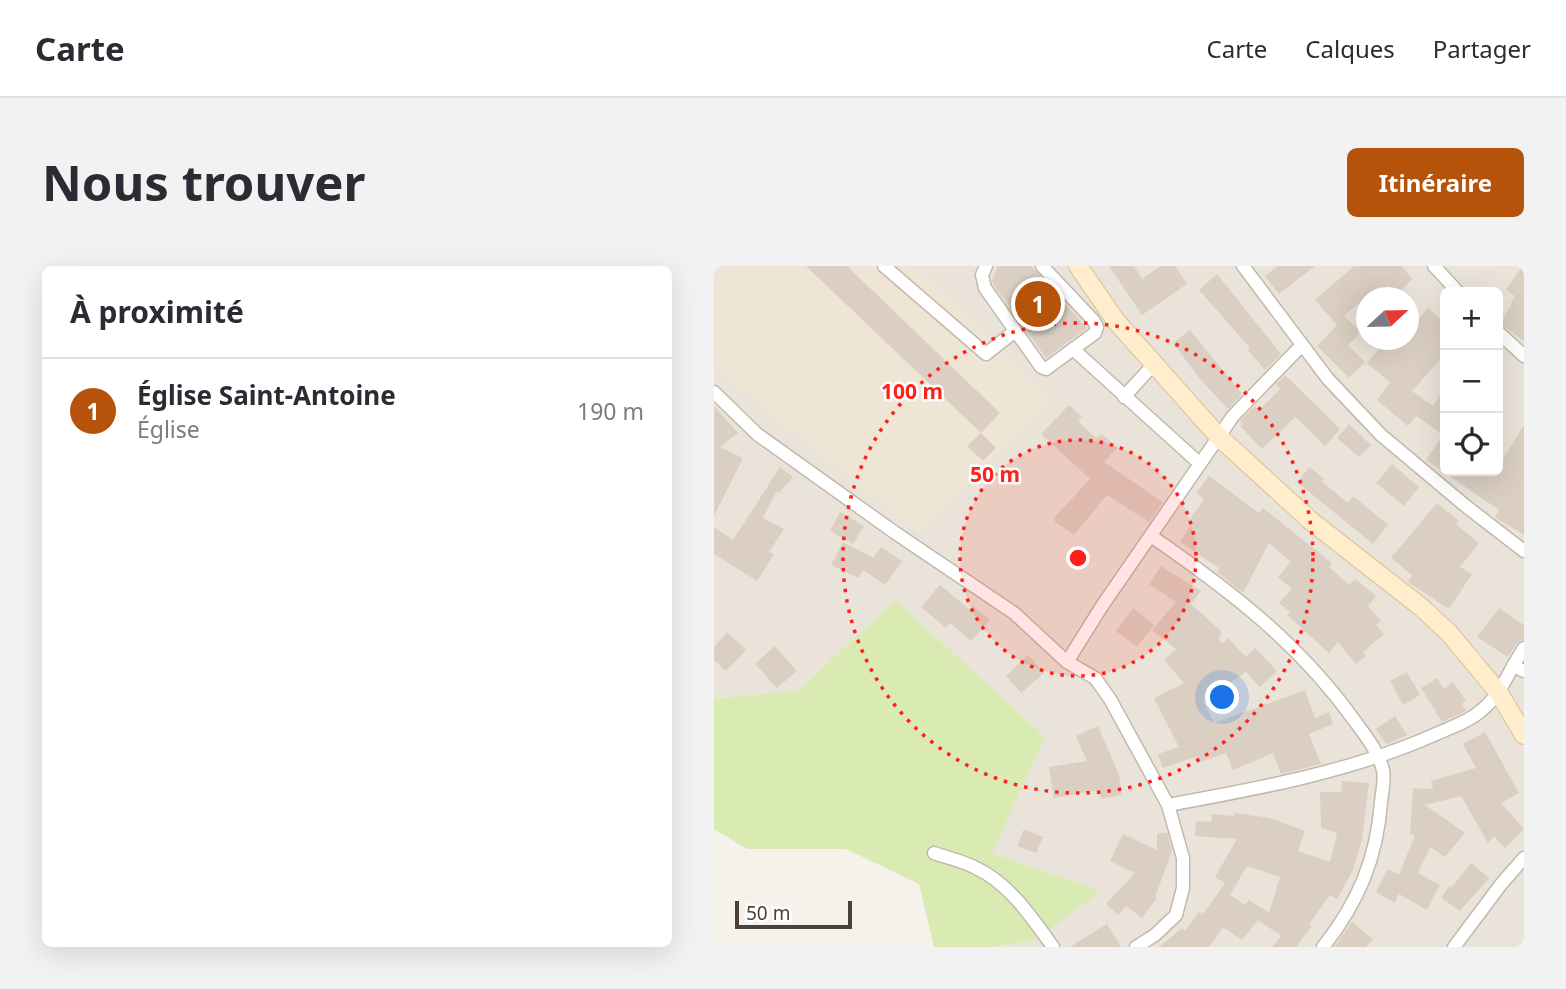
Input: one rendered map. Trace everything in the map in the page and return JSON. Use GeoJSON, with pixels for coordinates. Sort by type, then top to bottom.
{"type":"FeatureCollection","features":[{"type":"Feature","properties":{"kind":"main road"},"geometry":{"type":"LineString","coordinates":[[1081,272],[1116,321],[1219,437],[1311,521],[1449,632],[1499,693],[1524,735]]}},
{"type":"Feature","properties":{"kind":"street"},"geometry":{"type":"LineString","coordinates":[[884,266],[986,354],[1015,331]]}},
{"type":"Feature","properties":{"kind":"street"},"geometry":{"type":"LineString","coordinates":[[986,266],[982,275],[985,288],[1043,369],[1095,333],[1097,327],[1042,266]]}},
{"type":"Feature","properties":{"kind":"street"},"geometry":{"type":"LineString","coordinates":[[1243,266],[1301,346],[1381,435],[1524,551]]}},
{"type":"Feature","properties":{"kind":"street"},"geometry":{"type":"LineString","coordinates":[[1434,266],[1453,287]]}},
{"type":"Feature","properties":{"kind":"street"},"geometry":{"type":"LineString","coordinates":[[1066,290],[1081,272]]}},
{"type":"Feature","properties":{"kind":"street"},"geometry":{"type":"LineString","coordinates":[[1503,337],[1524,356]]}},
{"type":"Feature","properties":{"kind":"street"},"geometry":{"type":"LineString","coordinates":[[1067,662],[1102,606],[1233,416],[1301,346]]}},
{"type":"Feature","properties":{"kind":"street"},"geometry":{"type":"LineString","coordinates":[[1073,349],[1199,463]]}},
{"type":"Feature","properties":{"kind":"street"},"geometry":{"type":"LineString","coordinates":[[1124,397],[1153,365]]}},
{"type":"Feature","properties":{"kind":"street"},"geometry":{"type":"LineString","coordinates":[[714,392],[757,434],[894,532],[1014,613],[1067,662],[1095,678],[1110,698],[1168,806],[1183,858],[1183,888],[1176,915],[1155,935],[1136,947]]}},
{"type":"Feature","properties":{"kind":"street"},"geometry":{"type":"LineString","coordinates":[[1151,536],[1242,601],[1328,683],[1378,757],[1384,774],[1376,847],[1364,881],[1336,931],[1323,947]]}},
{"type":"Feature","properties":{"kind":"street"},"geometry":{"type":"LineString","coordinates":[[1168,806],[1249,789],[1409,747],[1465,722],[1481,711],[1519,668],[1524,648]]}},
{"type":"Feature","properties":{"kind":"street"},"geometry":{"type":"LineString","coordinates":[[934,853],[978,868],[1006,889],[1032,917],[1053,947]]}},
{"type":"Feature","properties":{"kind":"street"},"geometry":{"type":"LineString","coordinates":[[1454,947],[1524,858]]}},
{"type":"Feature","properties":{"kind":"shaded area"},"geometry":{"type":"Polygon","coordinates":[[[714,266],[1524,266],[1524,947],[993,947],[1035,940],[992,853],[895,600],[799,690],[714,699],[714,266]]]}},
{"type":"Feature","properties":{"kind":"shaded area"},"geometry":{"type":"Polygon","coordinates":[[[719,266],[914,266],[1049,400],[920,533],[733,383],[714,363],[714,269],[719,266]]]}},
{"type":"Feature","properties":{"kind":"green space"},"geometry":{"type":"Polygon","coordinates":[[[895,600],[1045,737],[992,853],[1100,891],[1035,940],[993,947],[934,947],[919,884],[846,849],[747,849],[714,829],[714,699],[799,690],[895,600]]]}},
{"type":"Feature","properties":{"kind":"building"},"geometry":{"type":"Polygon","coordinates":[[[806,266],[847,266],[1000,413],[981,433],[806,266]]]}},
{"type":"Feature","properties":{"kind":"building"},"geometry":{"type":"Polygon","coordinates":[[[998,266],[1031,266],[1087,328],[1046,358],[993,284],[998,266]]]}},
{"type":"Feature","properties":{"kind":"building"},"geometry":{"type":"Polygon","coordinates":[[[1109,266],[1134,266],[1142,279],[1161,266],[1175,266],[1187,284],[1142,315],[1109,266]]]}},
{"type":"Feature","properties":{"kind":"building"},"geometry":{"type":"Polygon","coordinates":[[[1278,266],[1315,266],[1279,294],[1265,276],[1278,266]]]}},
{"type":"Feature","properties":{"kind":"building"},"geometry":{"type":"Polygon","coordinates":[[[1354,266],[1402,266],[1412,279],[1404,287],[1356,287],[1356,306],[1344,316],[1356,327],[1356,337],[1348,345],[1365,362],[1349,378],[1317,346],[1337,325],[1315,300],[1354,266]]]}},
{"type":"Feature","properties":{"kind":"building"},"geometry":{"type":"Polygon","coordinates":[[[1524,266],[1524,341],[1503,325],[1515,296],[1506,290],[1524,266]]]}},
{"type":"Feature","properties":{"kind":"building"},"geometry":{"type":"Polygon","coordinates":[[[1217,274],[1281,354],[1265,370],[1248,350],[1250,348],[1199,290],[1217,274]]]}},
{"type":"Feature","properties":{"kind":"building"},"geometry":{"type":"Polygon","coordinates":[[[1428,308],[1440,319],[1440,360],[1412,391],[1433,406],[1440,395],[1440,433],[1416,416],[1408,426],[1377,400],[1390,382],[1367,363],[1378,350],[1419,350],[1419,319],[1428,308]]]}},
{"type":"Feature","properties":{"kind":"building"},"geometry":{"type":"Polygon","coordinates":[[[1190,330],[1242,394],[1228,409],[1200,379],[1173,343],[1190,330]]]}},
{"type":"Feature","properties":{"kind":"building"},"geometry":{"type":"Polygon","coordinates":[[[1285,375],[1340,429],[1325,446],[1295,417],[1262,449],[1240,426],[1243,424],[1240,421],[1255,406],[1258,410],[1261,408],[1280,389],[1276,384],[1285,375]]]}},
{"type":"Feature","properties":{"kind":"building"},"geometry":{"type":"Polygon","coordinates":[[[1069,405],[1082,417],[1078,421],[1096,438],[1102,434],[1117,448],[1104,462],[1163,502],[1149,522],[1107,495],[1074,535],[1055,522],[1055,517],[1090,479],[1041,434],[1069,405]]]}},
{"type":"Feature","properties":{"kind":"building"},"geometry":{"type":"Polygon","coordinates":[[[714,406],[738,433],[720,447],[743,458],[714,516],[714,406]]]}},
{"type":"Feature","properties":{"kind":"building"},"geometry":{"type":"Polygon","coordinates":[[[1349,424],[1371,445],[1359,457],[1337,438],[1349,424]]]}},
{"type":"Feature","properties":{"kind":"building"},"geometry":{"type":"Polygon","coordinates":[[[1524,425],[1524,535],[1495,517],[1499,510],[1449,476],[1503,476],[1503,459],[1524,425]]]}},
{"type":"Feature","properties":{"kind":"building"},"geometry":{"type":"Polygon","coordinates":[[[981,433],[996,448],[983,461],[967,446],[981,433]]]}},
{"type":"Feature","properties":{"kind":"building"},"geometry":{"type":"Polygon","coordinates":[[[1440,439],[1440,470],[1426,460],[1440,439]]]}},
{"type":"Feature","properties":{"kind":"building"},"geometry":{"type":"Polygon","coordinates":[[[1392,464],[1419,487],[1404,506],[1376,483],[1392,464]]]}},
{"type":"Feature","properties":{"kind":"building"},"geometry":{"type":"Polygon","coordinates":[[[780,467],[793,477],[779,493],[777,491],[763,518],[784,529],[769,552],[774,554],[757,581],[714,554],[714,527],[733,540],[780,467]]]}},
{"type":"Feature","properties":{"kind":"building"},"geometry":{"type":"Polygon","coordinates":[[[1310,467],[1324,479],[1322,482],[1348,503],[1353,496],[1388,525],[1373,544],[1297,482],[1310,467]]]}},
{"type":"Feature","properties":{"kind":"building"},"geometry":{"type":"Polygon","coordinates":[[[1209,476],[1259,513],[1263,508],[1332,563],[1329,567],[1349,585],[1355,579],[1376,596],[1368,606],[1381,621],[1376,625],[1384,634],[1363,652],[1366,656],[1356,664],[1338,642],[1329,653],[1287,615],[1290,612],[1279,603],[1292,589],[1278,577],[1291,562],[1269,543],[1243,593],[1217,572],[1219,568],[1180,542],[1191,525],[1188,522],[1204,499],[1196,493],[1209,476]]]}},
{"type":"Feature","properties":{"kind":"building"},"geometry":{"type":"Polygon","coordinates":[[[1437,503],[1459,521],[1456,524],[1479,543],[1460,567],[1472,574],[1449,609],[1408,582],[1412,575],[1391,558],[1437,503]]]}},
{"type":"Feature","properties":{"kind":"building"},"geometry":{"type":"Polygon","coordinates":[[[840,512],[864,526],[853,544],[830,531],[840,512]]]}},
{"type":"Feature","properties":{"kind":"building"},"geometry":{"type":"Polygon","coordinates":[[[843,542],[873,558],[881,547],[902,561],[885,585],[863,570],[859,578],[831,565],[843,542]]]}},
{"type":"Feature","properties":{"kind":"building"},"geometry":{"type":"Polygon","coordinates":[[[1161,566],[1201,591],[1191,604],[1222,632],[1218,640],[1223,643],[1228,638],[1246,657],[1255,648],[1277,671],[1260,687],[1246,672],[1203,701],[1214,723],[1305,690],[1315,718],[1329,712],[1333,724],[1309,734],[1321,764],[1281,774],[1273,753],[1233,770],[1226,753],[1197,763],[1195,757],[1163,768],[1158,754],[1179,747],[1154,698],[1184,683],[1164,660],[1176,649],[1152,630],[1176,602],[1149,584],[1161,566]]]}},
{"type":"Feature","properties":{"kind":"building"},"geometry":{"type":"Polygon","coordinates":[[[940,585],[970,610],[973,606],[990,620],[971,641],[950,623],[946,628],[921,607],[940,585]]]}},
{"type":"Feature","properties":{"kind":"building"},"geometry":{"type":"Polygon","coordinates":[[[1133,608],[1154,625],[1137,647],[1116,631],[1133,608]]]}},
{"type":"Feature","properties":{"kind":"building"},"geometry":{"type":"Polygon","coordinates":[[[1499,608],[1524,625],[1524,639],[1517,643],[1508,657],[1477,637],[1499,608]]]}},
{"type":"Feature","properties":{"kind":"building"},"geometry":{"type":"Polygon","coordinates":[[[727,632],[746,650],[726,671],[714,660],[714,647],[727,632]]]}},
{"type":"Feature","properties":{"kind":"building"},"geometry":{"type":"Polygon","coordinates":[[[775,646],[797,671],[777,688],[755,664],[775,646]]]}},
{"type":"Feature","properties":{"kind":"building"},"geometry":{"type":"Polygon","coordinates":[[[1028,655],[1044,673],[1021,693],[1006,676],[1028,655]]]}},
{"type":"Feature","properties":{"kind":"building"},"geometry":{"type":"Polygon","coordinates":[[[1407,672],[1420,695],[1403,705],[1390,681],[1407,672]]]}},
{"type":"Feature","properties":{"kind":"building"},"geometry":{"type":"Polygon","coordinates":[[[1437,678],[1444,689],[1453,682],[1466,701],[1462,704],[1466,711],[1442,722],[1421,688],[1437,678]]]}},
{"type":"Feature","properties":{"kind":"building"},"geometry":{"type":"Polygon","coordinates":[[[1395,716],[1407,735],[1386,744],[1376,729],[1395,716]]]}},
{"type":"Feature","properties":{"kind":"building"},"geometry":{"type":"Polygon","coordinates":[[[1098,726],[1119,775],[1122,795],[1101,799],[1099,790],[1054,798],[1049,767],[1087,761],[1076,736],[1098,726]]]}},
{"type":"Feature","properties":{"kind":"building"},"geometry":{"type":"Polygon","coordinates":[[[1485,732],[1519,793],[1501,803],[1524,829],[1505,848],[1494,836],[1488,843],[1461,796],[1425,805],[1465,833],[1445,857],[1430,847],[1418,873],[1440,885],[1427,910],[1399,894],[1395,903],[1376,892],[1388,869],[1399,875],[1415,835],[1410,834],[1413,788],[1433,789],[1431,781],[1476,768],[1463,744],[1485,732]]]}},
{"type":"Feature","properties":{"kind":"building"},"geometry":{"type":"Polygon","coordinates":[[[1342,781],[1369,783],[1362,840],[1353,870],[1337,899],[1330,895],[1296,947],[1272,947],[1281,936],[1258,920],[1242,940],[1223,927],[1209,947],[1159,947],[1182,928],[1185,931],[1199,911],[1203,914],[1225,883],[1215,877],[1237,839],[1195,836],[1196,821],[1211,822],[1212,814],[1234,816],[1235,813],[1270,818],[1305,831],[1298,851],[1330,862],[1337,833],[1321,828],[1320,792],[1341,792],[1342,781]],[[1247,866],[1230,895],[1245,905],[1249,900],[1269,913],[1280,877],[1247,866]]]}},
{"type":"Feature","properties":{"kind":"building"},"geometry":{"type":"Polygon","coordinates":[[[1024,829],[1043,837],[1036,853],[1017,846],[1024,829]]]}},
{"type":"Feature","properties":{"kind":"building"},"geometry":{"type":"Polygon","coordinates":[[[1157,833],[1167,833],[1172,851],[1155,897],[1157,898],[1142,918],[1126,906],[1118,915],[1106,904],[1135,873],[1110,861],[1123,834],[1157,850],[1157,833]]]}},
{"type":"Feature","properties":{"kind":"building"},"geometry":{"type":"Polygon","coordinates":[[[1471,863],[1489,878],[1460,911],[1441,898],[1471,863]]]}},
{"type":"Feature","properties":{"kind":"building"},"geometry":{"type":"Polygon","coordinates":[[[1352,922],[1373,939],[1366,947],[1334,947],[1352,922]]]}},
{"type":"Feature","properties":{"kind":"building"},"geometry":{"type":"Polygon","coordinates":[[[1107,924],[1121,947],[1070,947],[1107,924]]]}},
{"type":"Feature","properties":{"kind":"place","name":"Église Saint-Antoine"},"geometry":{"type":"Point","coordinates":[1038,304]}}]}
